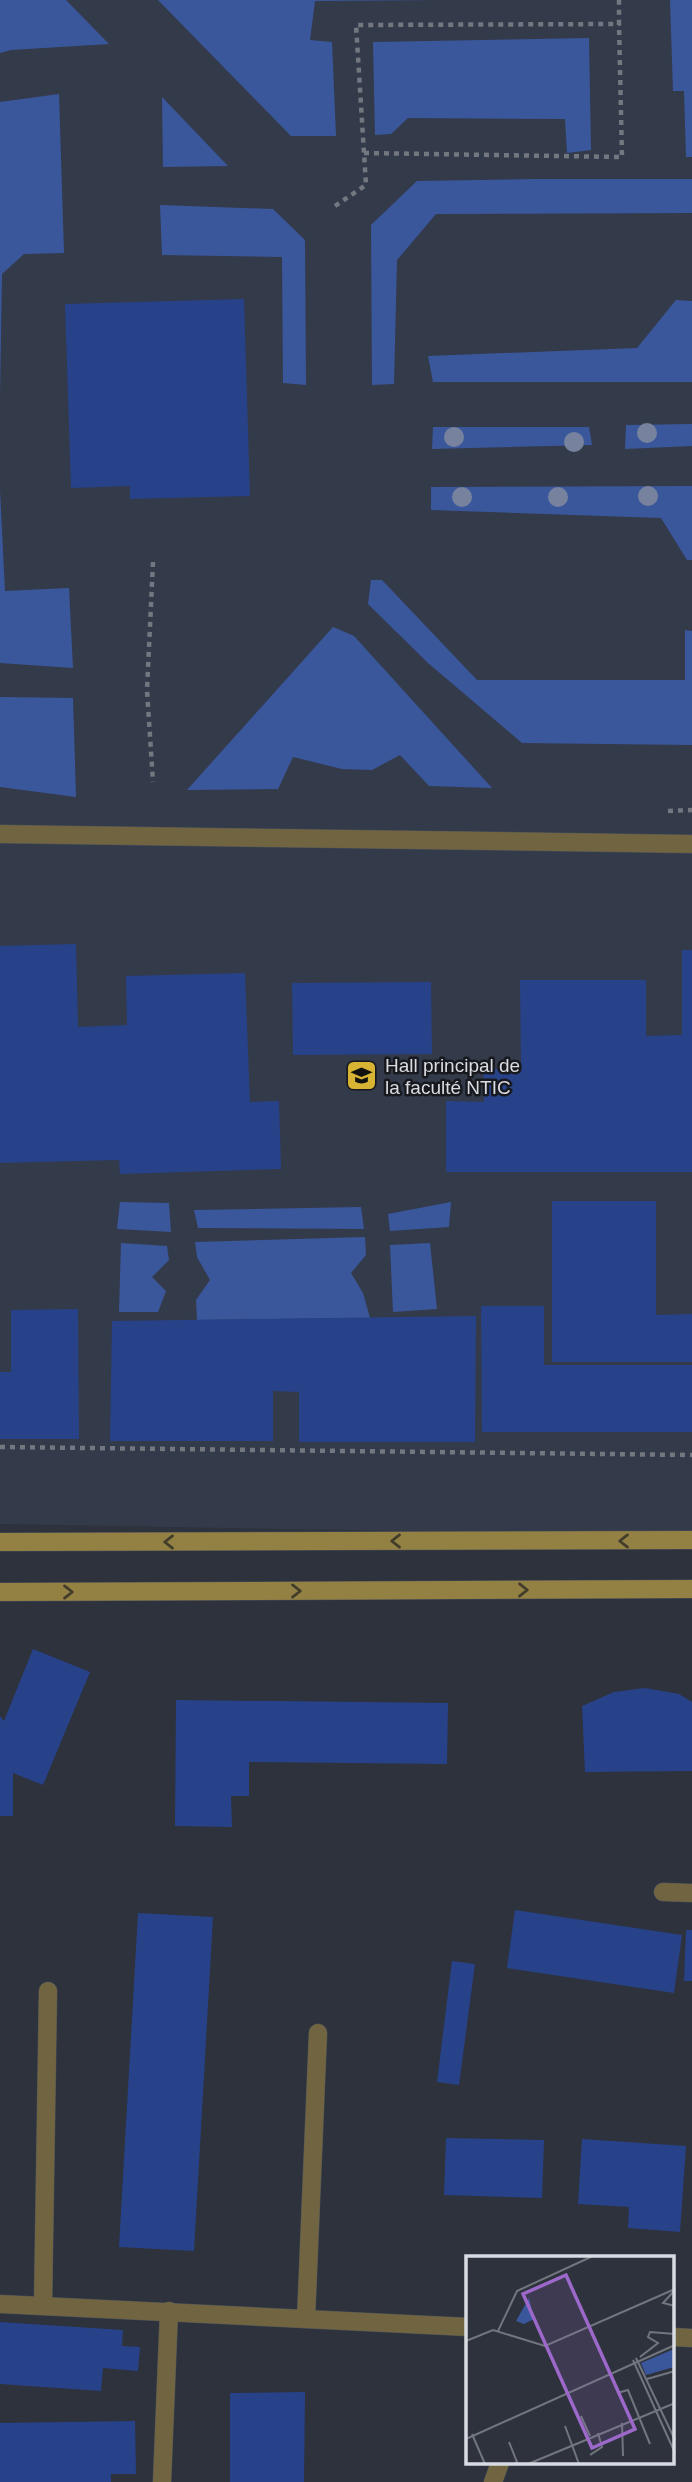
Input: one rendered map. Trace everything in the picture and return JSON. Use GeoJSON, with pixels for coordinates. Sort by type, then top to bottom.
{"type":"FeatureCollection","features":[{"type":"Feature","properties":{"kind":"main road"},"geometry":{"type":"LineString","coordinates":[[0,1542],[692,1540]]}},
{"type":"Feature","properties":{"kind":"main road"},"geometry":{"type":"LineString","coordinates":[[0,1592],[692,1589]]}},
{"type":"Feature","properties":{"kind":"street"},"geometry":{"type":"LineString","coordinates":[[0,834],[692,844]]}},
{"type":"Feature","properties":{"kind":"street"},"geometry":{"type":"LineString","coordinates":[[663,1892],[692,1893]]}},
{"type":"Feature","properties":{"kind":"street"},"geometry":{"type":"LineString","coordinates":[[43,2305],[48,1991]]}},
{"type":"Feature","properties":{"kind":"street"},"geometry":{"type":"LineString","coordinates":[[306,2319],[317,2033]]}},
{"type":"Feature","properties":{"kind":"street"},"geometry":{"type":"LineString","coordinates":[[0,2304],[466,2327]]}},
{"type":"Feature","properties":{"kind":"street"},"geometry":{"type":"LineString","coordinates":[[163,2482],[169,2312]]}},
{"type":"Feature","properties":{"kind":"street"},"geometry":{"type":"LineString","coordinates":[[674,2337],[692,2338]]}},
{"type":"Feature","properties":{"kind":"street"},"geometry":{"type":"LineString","coordinates":[[492,2482],[500,2464]]}},
{"type":"Feature","properties":{"kind":"path"},"geometry":{"type":"LineString","coordinates":[[364,153],[622,156],[619,0]]}},
{"type":"Feature","properties":{"kind":"path"},"geometry":{"type":"LineString","coordinates":[[335,206],[366,185],[356,26],[619,24]]}},
{"type":"Feature","properties":{"kind":"path"},"geometry":{"type":"LineString","coordinates":[[153,562],[146,690],[153,782]]}},
{"type":"Feature","properties":{"kind":"path"},"geometry":{"type":"LineString","coordinates":[[0,1447],[692,1455]]}},
{"type":"Feature","properties":{"kind":"shaded area"},"geometry":{"type":"Polygon","coordinates":[[[0,0],[692,0],[692,1536],[0,1524],[0,0]]]}},
{"type":"Feature","properties":{"kind":"shaded area"},"geometry":{"type":"Polygon","coordinates":[[[0,0],[66,0],[109,44],[0,53],[0,0]]]}},
{"type":"Feature","properties":{"kind":"shaded area"},"geometry":{"type":"Polygon","coordinates":[[[158,0],[437,0],[315,1],[310,40],[332,42],[336,136],[291,136],[158,0]]]}},
{"type":"Feature","properties":{"kind":"shaded area"},"geometry":{"type":"Polygon","coordinates":[[[670,0],[692,0],[692,157],[686,157],[684,91],[673,91],[670,0]]]}},
{"type":"Feature","properties":{"kind":"shaded area"},"geometry":{"type":"Polygon","coordinates":[[[589,38],[591,150],[567,153],[565,119],[408,118],[391,134],[375,135],[373,42],[589,38]]]}},
{"type":"Feature","properties":{"kind":"shaded area"},"geometry":{"type":"Polygon","coordinates":[[[59,94],[64,253],[24,254],[2,274],[0,395],[0,102],[59,94]]]}},
{"type":"Feature","properties":{"kind":"shaded area"},"geometry":{"type":"Polygon","coordinates":[[[162,97],[228,166],[163,167],[162,97]]]}},
{"type":"Feature","properties":{"kind":"shaded area"},"geometry":{"type":"Polygon","coordinates":[[[692,179],[692,213],[436,214],[397,260],[394,384],[372,385],[371,225],[417,181],[692,179]]]}},
{"type":"Feature","properties":{"kind":"shaded area"},"geometry":{"type":"Polygon","coordinates":[[[160,205],[273,209],[305,240],[306,385],[283,383],[282,257],[162,255],[160,205]]]}},
{"type":"Feature","properties":{"kind":"shaded area"},"geometry":{"type":"Polygon","coordinates":[[[676,300],[692,301],[692,382],[433,382],[428,356],[637,348],[676,300]]]}},
{"type":"Feature","properties":{"kind":"shaded area"},"geometry":{"type":"Polygon","coordinates":[[[692,424],[692,446],[625,449],[626,425],[692,424]]]}},
{"type":"Feature","properties":{"kind":"shaded area"},"geometry":{"type":"Polygon","coordinates":[[[433,427],[589,427],[592,445],[432,449],[433,427]]]}},
{"type":"Feature","properties":{"kind":"shaded area"},"geometry":{"type":"Polygon","coordinates":[[[692,486],[692,560],[687,560],[661,518],[431,510],[431,487],[692,486]]]}},
{"type":"Feature","properties":{"kind":"shaded area"},"geometry":{"type":"Polygon","coordinates":[[[0,490],[5,591],[69,588],[73,668],[0,663],[0,490]]]}},
{"type":"Feature","properties":{"kind":"shaded area"},"geometry":{"type":"Polygon","coordinates":[[[371,580],[382,580],[477,680],[685,680],[685,630],[692,631],[692,745],[522,743],[428,663],[368,604],[371,580]]]}},
{"type":"Feature","properties":{"kind":"shaded area"},"geometry":{"type":"Polygon","coordinates":[[[333,627],[354,636],[492,788],[429,786],[400,755],[372,770],[342,769],[293,757],[278,789],[187,790],[333,627]]]}},
{"type":"Feature","properties":{"kind":"shaded area"},"geometry":{"type":"Polygon","coordinates":[[[0,697],[73,698],[76,797],[0,787],[0,697]]]}},
{"type":"Feature","properties":{"kind":"shaded area"},"geometry":{"type":"Polygon","coordinates":[[[120,1202],[169,1203],[171,1232],[117,1229],[120,1202]]]}},
{"type":"Feature","properties":{"kind":"shaded area"},"geometry":{"type":"Polygon","coordinates":[[[451,1202],[449,1227],[390,1231],[388,1214],[451,1202]]]}},
{"type":"Feature","properties":{"kind":"shaded area"},"geometry":{"type":"Polygon","coordinates":[[[361,1207],[364,1229],[198,1228],[194,1210],[361,1207]]]}},
{"type":"Feature","properties":{"kind":"shaded area"},"geometry":{"type":"Polygon","coordinates":[[[365,1237],[366,1255],[351,1273],[363,1293],[370,1318],[197,1320],[196,1300],[210,1280],[197,1257],[195,1242],[365,1237]]]}},
{"type":"Feature","properties":{"kind":"shaded area"},"geometry":{"type":"Polygon","coordinates":[[[121,1243],[167,1246],[169,1260],[152,1277],[166,1291],[158,1312],[119,1312],[121,1243]]]}},
{"type":"Feature","properties":{"kind":"shaded area"},"geometry":{"type":"Polygon","coordinates":[[[430,1243],[437,1309],[393,1312],[390,1245],[430,1243]]]}},
{"type":"Feature","properties":{"kind":"building"},"geometry":{"type":"Polygon","coordinates":[[[244,299],[250,496],[130,499],[130,486],[71,488],[65,304],[244,299]]]}},
{"type":"Feature","properties":{"kind":"building"},"geometry":{"type":"Polygon","coordinates":[[[76,944],[78,1027],[127,1025],[126,976],[245,973],[250,1102],[279,1101],[281,1169],[120,1174],[119,1160],[0,1163],[0,946],[76,944]]]}},
{"type":"Feature","properties":{"kind":"building"},"geometry":{"type":"Polygon","coordinates":[[[682,950],[692,950],[692,1172],[446,1172],[446,1101],[484,1102],[483,1069],[521,1069],[520,980],[646,980],[646,1036],[682,1035],[682,950]]]}},
{"type":"Feature","properties":{"kind":"building"},"geometry":{"type":"Polygon","coordinates":[[[431,982],[432,1054],[293,1055],[292,983],[431,982]]]}},
{"type":"Feature","properties":{"kind":"building"},"geometry":{"type":"Polygon","coordinates":[[[552,1201],[656,1201],[656,1315],[692,1314],[692,1362],[552,1362],[552,1201]]]}},
{"type":"Feature","properties":{"kind":"building"},"geometry":{"type":"Polygon","coordinates":[[[481,1306],[544,1306],[544,1365],[692,1365],[692,1432],[482,1432],[481,1306]]]}},
{"type":"Feature","properties":{"kind":"building"},"geometry":{"type":"Polygon","coordinates":[[[78,1309],[79,1439],[0,1439],[0,1372],[11,1372],[11,1310],[78,1309]]]}},
{"type":"Feature","properties":{"kind":"building"},"geometry":{"type":"Polygon","coordinates":[[[476,1316],[475,1442],[299,1442],[299,1392],[273,1391],[273,1441],[110,1441],[112,1321],[476,1316]]]}},
{"type":"Feature","properties":{"kind":"building"},"geometry":{"type":"Polygon","coordinates":[[[33,1649],[90,1672],[43,1785],[13,1773],[13,1816],[0,1816],[0,1716],[4,1721],[33,1649]]]}},
{"type":"Feature","properties":{"kind":"building"},"geometry":{"type":"Polygon","coordinates":[[[645,1688],[679,1694],[692,1702],[692,1771],[585,1772],[582,1706],[614,1692],[645,1688]]]}},
{"type":"Feature","properties":{"kind":"building"},"geometry":{"type":"Polygon","coordinates":[[[176,1700],[448,1703],[447,1764],[249,1762],[249,1796],[231,1796],[232,1827],[175,1826],[176,1700]]]}},
{"type":"Feature","properties":{"kind":"building"},"geometry":{"type":"Polygon","coordinates":[[[515,1910],[682,1935],[674,1993],[507,1968],[515,1910]]]}},
{"type":"Feature","properties":{"kind":"building"},"geometry":{"type":"Polygon","coordinates":[[[138,1913],[213,1917],[194,2251],[119,2247],[138,1913]]]}},
{"type":"Feature","properties":{"kind":"building"},"geometry":{"type":"Polygon","coordinates":[[[686,1930],[692,1930],[692,1981],[684,1981],[686,1930]]]}},
{"type":"Feature","properties":{"kind":"building"},"geometry":{"type":"Polygon","coordinates":[[[452,1961],[475,1964],[459,2085],[437,2082],[452,1961]]]}},
{"type":"Feature","properties":{"kind":"building"},"geometry":{"type":"Polygon","coordinates":[[[446,2138],[544,2140],[542,2198],[444,2195],[446,2138]]]}},
{"type":"Feature","properties":{"kind":"building"},"geometry":{"type":"Polygon","coordinates":[[[582,2139],[686,2146],[680,2232],[628,2228],[629,2207],[578,2204],[582,2139]]]}},
{"type":"Feature","properties":{"kind":"building"},"geometry":{"type":"Polygon","coordinates":[[[0,2322],[123,2330],[122,2346],[140,2347],[138,2371],[103,2368],[101,2391],[0,2384],[0,2322]]]}},
{"type":"Feature","properties":{"kind":"building"},"geometry":{"type":"Polygon","coordinates":[[[305,2392],[304,2482],[230,2482],[230,2393],[305,2392]]]}},
{"type":"Feature","properties":{"kind":"building"},"geometry":{"type":"Polygon","coordinates":[[[135,2421],[136,2474],[111,2474],[111,2482],[0,2482],[0,2423],[135,2421]]]}},
{"type":"Feature","properties":{"kind":"place","name":"Hall principal de la faculté NTIC"},"geometry":{"type":"Point","coordinates":[362,1076]}}]}
